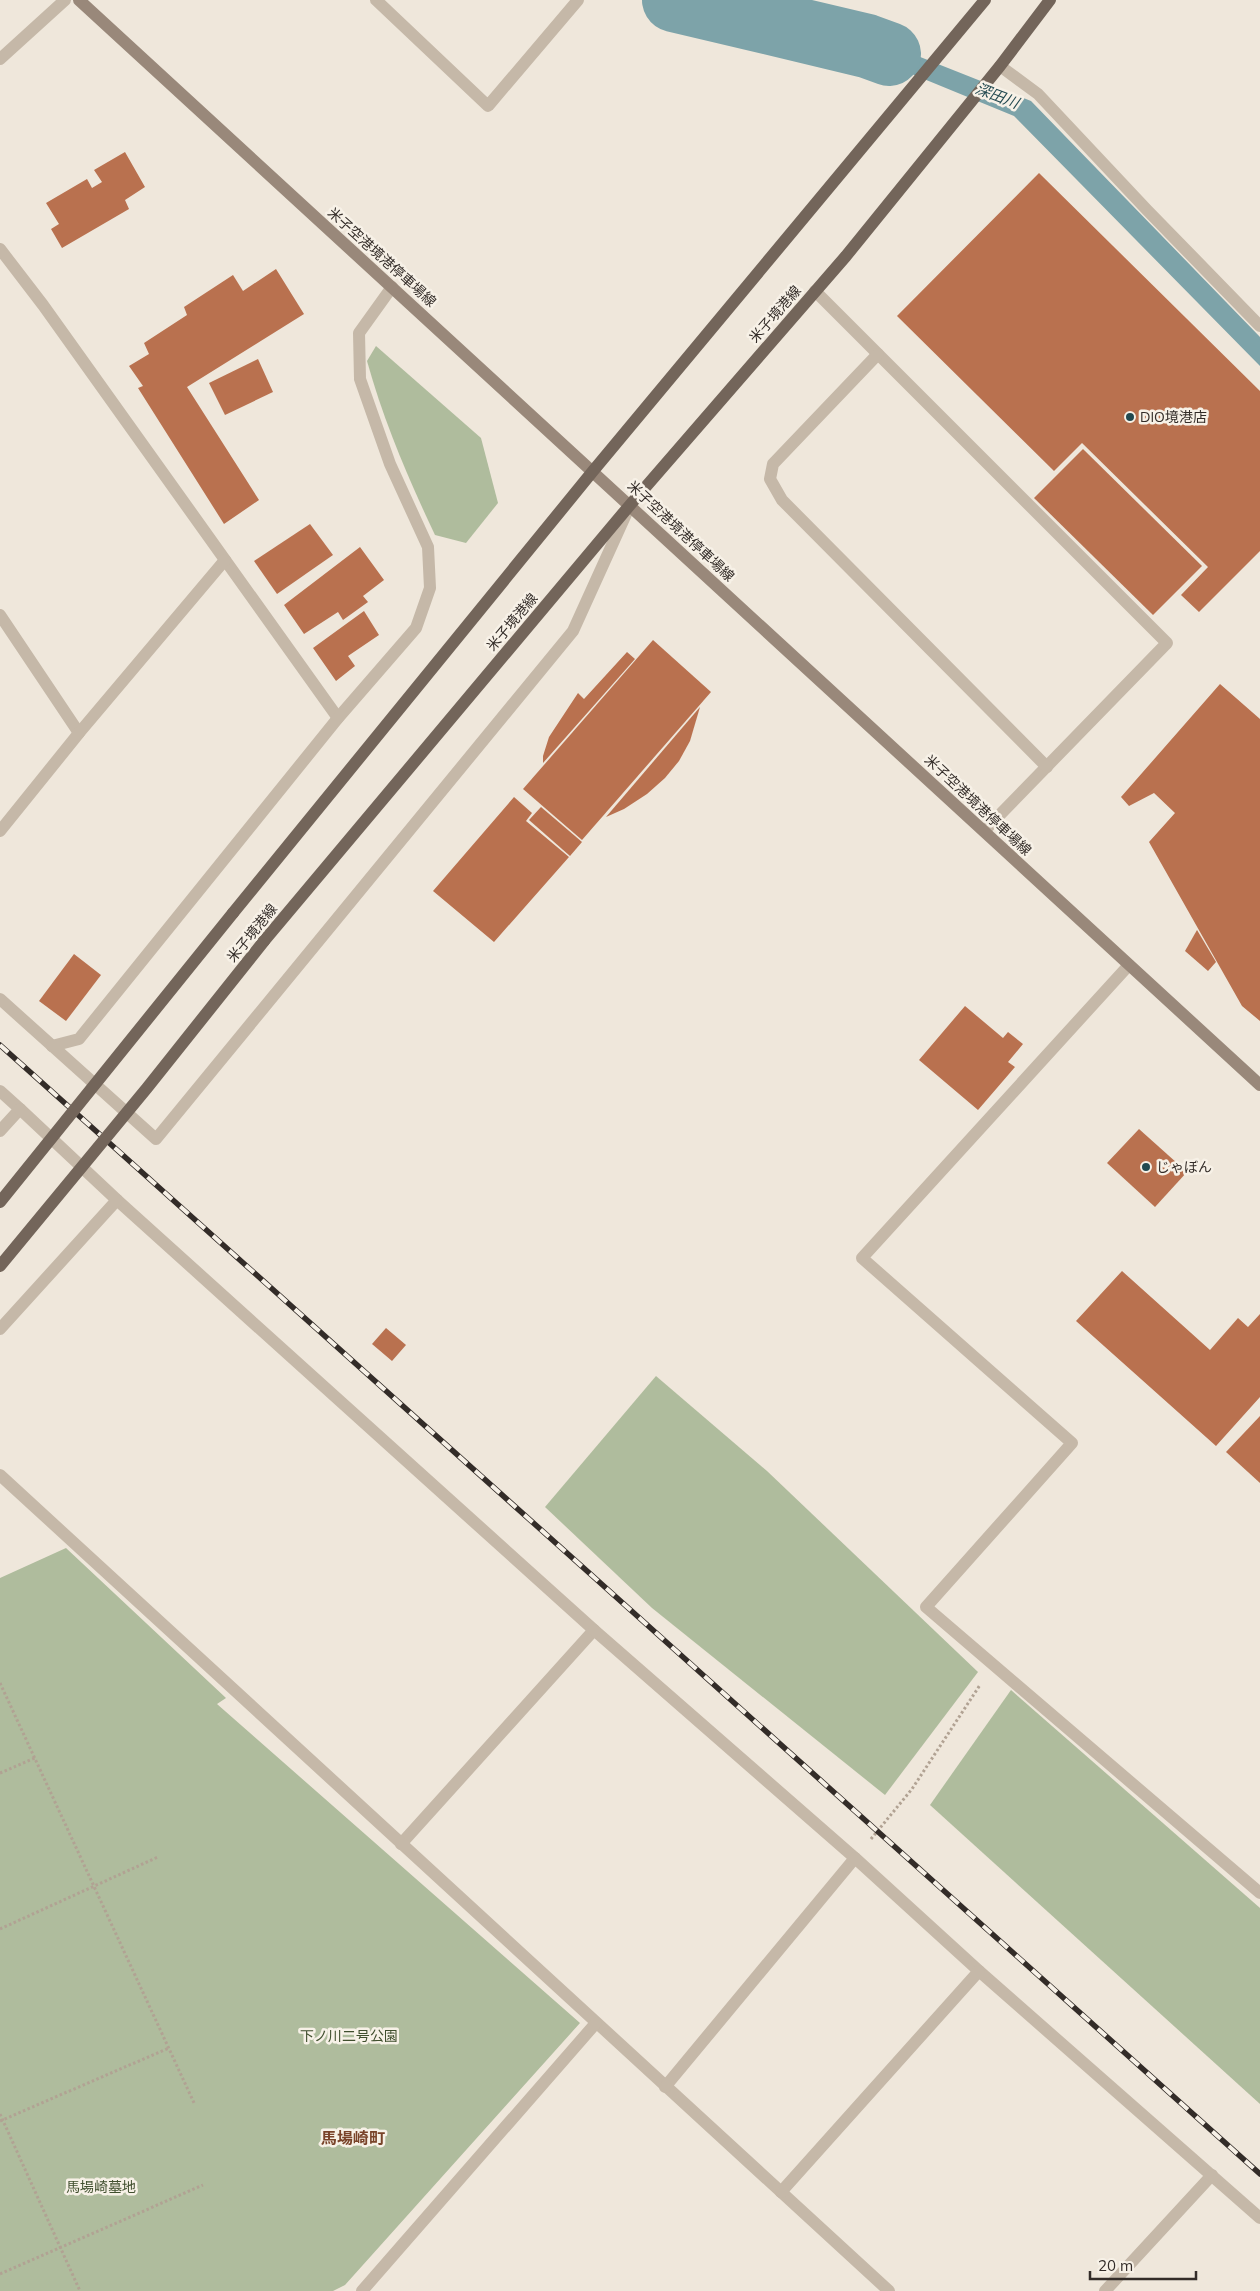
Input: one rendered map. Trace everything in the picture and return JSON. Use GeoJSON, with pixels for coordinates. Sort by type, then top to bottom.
{"type":"FeatureCollection","features":[{"type":"Feature","properties":{"kind":"main road","name":"米子空港境港停車場線"},"geometry":{"type":"LineString","coordinates":[[79,0],[1260,1086]]}},
{"type":"Feature","properties":{"kind":"main road","name":"米子境港線"},"geometry":{"type":"LineString","coordinates":[[0,1202],[593,471],[985,0]]}},
{"type":"Feature","properties":{"kind":"main road","name":"米子境港線"},"geometry":{"type":"LineString","coordinates":[[0,1266],[141,1096],[264,941],[630,505],[815,291],[1000,66],[1050,0]]}},
{"type":"Feature","properties":{"kind":"street"},"geometry":{"type":"LineString","coordinates":[[0,60],[65,0]]}},
{"type":"Feature","properties":{"kind":"street"},"geometry":{"type":"LineString","coordinates":[[376,0],[488,106],[578,0]]}},
{"type":"Feature","properties":{"kind":"street"},"geometry":{"type":"LineString","coordinates":[[1000,66],[1038,94],[1260,326]]}},
{"type":"Feature","properties":{"kind":"street"},"geometry":{"type":"LineString","coordinates":[[0,250],[338,718]]}},
{"type":"Feature","properties":{"kind":"street"},"geometry":{"type":"LineString","coordinates":[[52,1046],[79,1039],[338,718],[416,628],[430,588],[428,547],[390,464],[360,379],[359,333],[392,287]]}},
{"type":"Feature","properties":{"kind":"street"},"geometry":{"type":"LineString","coordinates":[[815,291],[1167,643],[984,831]]}},
{"type":"Feature","properties":{"kind":"street"},"geometry":{"type":"LineString","coordinates":[[878,354],[773,464],[770,480],[782,500],[1047,767]]}},
{"type":"Feature","properties":{"kind":"street"},"geometry":{"type":"LineString","coordinates":[[0,999],[156,1139],[573,631],[630,505]]}},
{"type":"Feature","properties":{"kind":"street"},"geometry":{"type":"LineString","coordinates":[[0,831],[79,733],[225,560]]}},
{"type":"Feature","properties":{"kind":"street"},"geometry":{"type":"LineString","coordinates":[[0,615],[79,733]]}},
{"type":"Feature","properties":{"kind":"street"},"geometry":{"type":"LineString","coordinates":[[1129,965],[862,1258],[1072,1443],[926,1607],[1260,1894]]}},
{"type":"Feature","properties":{"kind":"street"},"geometry":{"type":"LineString","coordinates":[[0,1091],[116,1200],[594,1630],[855,1858],[979,1971],[1260,2218]]}},
{"type":"Feature","properties":{"kind":"street"},"geometry":{"type":"LineString","coordinates":[[0,1132],[20,1109]]}},
{"type":"Feature","properties":{"kind":"street"},"geometry":{"type":"LineString","coordinates":[[0,1329],[116,1200]]}},
{"type":"Feature","properties":{"kind":"street"},"geometry":{"type":"LineString","coordinates":[[0,1475],[889,2291]]}},
{"type":"Feature","properties":{"kind":"street"},"geometry":{"type":"LineString","coordinates":[[401,1844],[594,1630]]}},
{"type":"Feature","properties":{"kind":"street"},"geometry":{"type":"LineString","coordinates":[[665,2087],[855,1858]]}},
{"type":"Feature","properties":{"kind":"street"},"geometry":{"type":"LineString","coordinates":[[780,2192],[979,1971]]}},
{"type":"Feature","properties":{"kind":"street"},"geometry":{"type":"LineString","coordinates":[[362,2291],[596,2023]]}},
{"type":"Feature","properties":{"kind":"street"},"geometry":{"type":"LineString","coordinates":[[1105,2291],[1212,2175]]}},
{"type":"Feature","properties":{"kind":"path"},"geometry":{"type":"LineString","coordinates":[[855,1858],[912,1789],[993,1666]]}},
{"type":"Feature","properties":{"kind":"path"},"geometry":{"type":"LineString","coordinates":[[0,1683],[195,2105]]}},
{"type":"Feature","properties":{"kind":"path"},"geometry":{"type":"LineString","coordinates":[[0,1774],[35,1758]]}},
{"type":"Feature","properties":{"kind":"path"},"geometry":{"type":"LineString","coordinates":[[0,1929],[158,1857]]}},
{"type":"Feature","properties":{"kind":"path"},"geometry":{"type":"LineString","coordinates":[[1,2121],[169,2048]]}},
{"type":"Feature","properties":{"kind":"path"},"geometry":{"type":"LineString","coordinates":[[0,2114],[1,2121],[80,2291]]}},
{"type":"Feature","properties":{"kind":"path"},"geometry":{"type":"LineString","coordinates":[[0,2274],[203,2185]]}},
{"type":"Feature","properties":{"kind":"green space"},"geometry":{"type":"Polygon","coordinates":[[[376,346],[481,438],[498,503],[466,543],[435,535],[425,514],[389,428],[367,361],[376,346]]]}},
{"type":"Feature","properties":{"kind":"green space"},"geometry":{"type":"Polygon","coordinates":[[[656,1376],[767,1471],[978,1672],[885,1795],[652,1608],[545,1507],[656,1376]]]}},
{"type":"Feature","properties":{"kind":"green space"},"geometry":{"type":"Polygon","coordinates":[[[66,1548],[226,1698],[217,1704],[580,2023],[345,2285],[333,2291],[0,2291],[0,1578],[66,1548]]]}},
{"type":"Feature","properties":{"kind":"green space"},"geometry":{"type":"Polygon","coordinates":[[[1011,1690],[1260,1908],[1260,2104],[930,1805],[1011,1690]]]}},
{"type":"Feature","properties":{"kind":"water"},"geometry":{"type":"Polygon","coordinates":[[[659,0],[680,0],[688,8],[895,47],[1031,101],[1260,337],[1260,366],[1014,116],[880,61],[706,28],[686,21],[674,14],[659,0]]]}},
{"type":"Feature","properties":{"kind":"building"},"geometry":{"type":"Polygon","coordinates":[[[125,152],[145,187],[125,200],[129,209],[62,248],[51,229],[59,224],[46,203],[87,179],[92,188],[102,182],[94,170],[125,152]]]}},
{"type":"Feature","properties":{"kind":"building","name":"DIO境港店"},"geometry":{"type":"Polygon","coordinates":[[[1039,173],[1260,391],[1260,551],[1199,612],[1181,595],[1208,567],[1082,443],[1054,471],[897,316],[1039,173]]]}},
{"type":"Feature","properties":{"kind":"building"},"geometry":{"type":"Polygon","coordinates":[[[276,269],[304,314],[187,387],[259,500],[224,524],[138,388],[143,386],[129,366],[149,354],[144,343],[187,315],[184,307],[233,275],[243,291],[276,269]]]}},
{"type":"Feature","properties":{"kind":"building"},"geometry":{"type":"Polygon","coordinates":[[[258,359],[273,392],[225,415],[209,383],[258,359]]]}},
{"type":"Feature","properties":{"kind":"building"},"geometry":{"type":"Polygon","coordinates":[[[1083,449],[1202,566],[1153,615],[1034,498],[1083,449]]]}},
{"type":"Feature","properties":{"kind":"building"},"geometry":{"type":"Polygon","coordinates":[[[310,524],[333,555],[277,594],[254,561],[310,524]]]}},
{"type":"Feature","properties":{"kind":"building"},"geometry":{"type":"Polygon","coordinates":[[[360,547],[384,580],[363,596],[368,602],[343,620],[338,612],[304,634],[284,605],[360,547]]]}},
{"type":"Feature","properties":{"kind":"building"},"geometry":{"type":"Polygon","coordinates":[[[364,611],[379,635],[348,656],[355,666],[336,681],[313,648],[364,611]]]}},
{"type":"Feature","properties":{"kind":"building"},"geometry":{"type":"Polygon","coordinates":[[[653,640],[711,692],[582,840],[523,789],[653,640]]]}},
{"type":"Feature","properties":{"kind":"building"},"geometry":{"type":"Polygon","coordinates":[[[627,652],[635,659],[543,763],[543,756],[549,737],[578,693],[584,699],[627,652]]]}},
{"type":"Feature","properties":{"kind":"building"},"geometry":{"type":"Polygon","coordinates":[[[1220,684],[1260,719],[1260,1021],[1242,1006],[1149,842],[1175,813],[1154,793],[1129,806],[1121,797],[1220,684]]]}},
{"type":"Feature","properties":{"kind":"building"},"geometry":{"type":"Polygon","coordinates":[[[700,707],[690,741],[679,761],[665,778],[647,794],[624,809],[606,817],[700,707]]]}},
{"type":"Feature","properties":{"kind":"building"},"geometry":{"type":"Polygon","coordinates":[[[514,797],[532,813],[526,821],[569,857],[494,942],[433,891],[514,797]]]}},
{"type":"Feature","properties":{"kind":"building"},"geometry":{"type":"Polygon","coordinates":[[[541,807],[582,842],[570,856],[529,820],[541,807]]]}},
{"type":"Feature","properties":{"kind":"building"},"geometry":{"type":"Polygon","coordinates":[[[1197,930],[1216,962],[1208,971],[1185,951],[1197,930]]]}},
{"type":"Feature","properties":{"kind":"building"},"geometry":{"type":"Polygon","coordinates":[[[74,954],[101,975],[66,1021],[39,1001],[74,954]]]}},
{"type":"Feature","properties":{"kind":"building"},"geometry":{"type":"Polygon","coordinates":[[[965,1006],[1003,1038],[1008,1032],[1023,1044],[1008,1062],[1015,1067],[978,1110],[919,1060],[965,1006]]]}},
{"type":"Feature","properties":{"kind":"building"},"geometry":{"type":"Polygon","coordinates":[[[1139,1129],[1187,1172],[1155,1207],[1107,1163],[1139,1129]]]}},
{"type":"Feature","properties":{"kind":"building"},"geometry":{"type":"Polygon","coordinates":[[[1122,1271],[1210,1350],[1238,1318],[1248,1327],[1260,1314],[1260,1397],[1216,1446],[1076,1321],[1122,1271]]]}},
{"type":"Feature","properties":{"kind":"building"},"geometry":{"type":"Polygon","coordinates":[[[386,1328],[406,1345],[392,1361],[372,1344],[386,1328]]]}},
{"type":"Feature","properties":{"kind":"building"},"geometry":{"type":"Polygon","coordinates":[[[1260,1416],[1260,1483],[1226,1452],[1260,1416]]]}},
{"type":"Feature","properties":{"kind":"waterway","name":"深田川"},"geometry":{"type":"LineString","coordinates":[[674,0],[867,46],[889,54]]}},
{"type":"Feature","properties":{"kind":"railway"},"geometry":{"type":"LineString","coordinates":[[0,1045],[1260,2174]]}},
{"type":"Feature","properties":{"kind":"place","name":"DIO境港店"},"geometry":{"type":"Point","coordinates":[1130,417]}},
{"type":"Feature","properties":{"kind":"place","name":"じゃぼん"},"geometry":{"type":"Point","coordinates":[1146,1167]}},
{"type":"Feature","properties":{"kind":"district","name":"馬場崎町"},"geometry":{"type":"Point","coordinates":[353,2138]}},
{"type":"Feature","properties":{"kind":"park label","name":"下ノ川二号公園"},"geometry":{"type":"Point","coordinates":[349,2036]}},
{"type":"Feature","properties":{"kind":"park label","name":"馬場崎墓地"},"geometry":{"type":"Point","coordinates":[101,2187]}}]}
